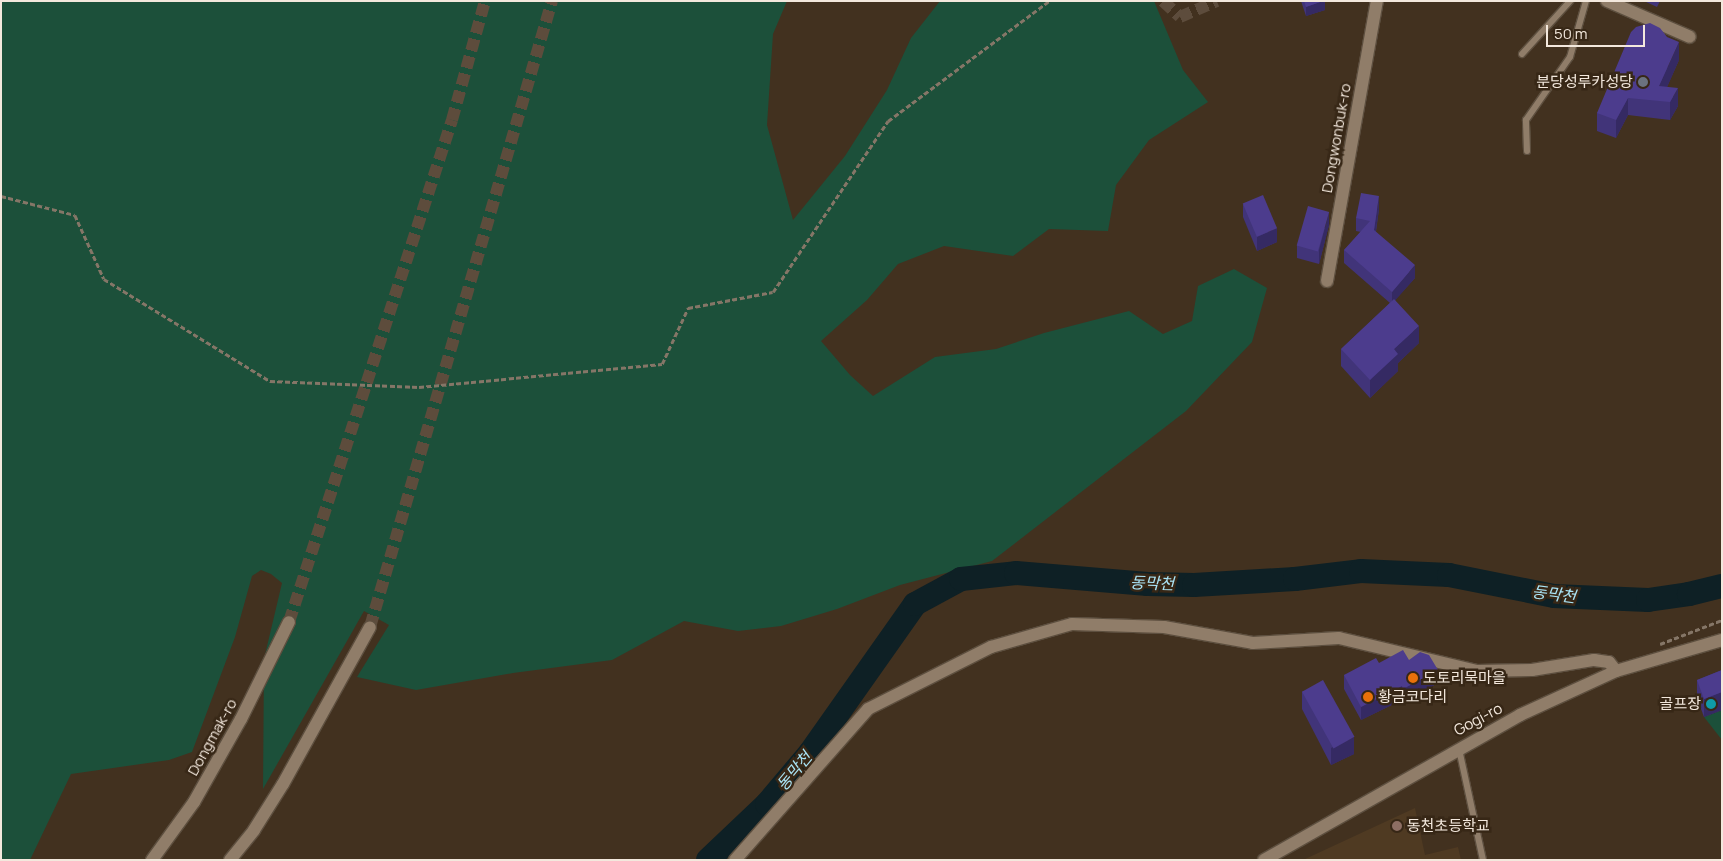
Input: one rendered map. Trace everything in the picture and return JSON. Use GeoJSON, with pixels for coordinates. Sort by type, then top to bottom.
{"type":"FeatureCollection","features":[{"type":"Feature","properties":{"kind":"street","name":"Dongwonbuk-ro"},"geometry":{"type":"LineString","coordinates":[[1328,281],[1377,1]]}},
{"type":"Feature","properties":{"kind":"street"},"geometry":{"type":"LineString","coordinates":[[1607,1],[1690,37]]}},
{"type":"Feature","properties":{"kind":"street","name":"Dongmak-ro"},"geometry":{"type":"LineString","coordinates":[[152,860],[194,802],[240,719],[289,622]]}},
{"type":"Feature","properties":{"kind":"street"},"geometry":{"type":"LineString","coordinates":[[735,860],[868,709],[991,647],[1072,624],[1164,627],[1253,643],[1339,638],[1476,671],[1532,670],[1594,660],[1609,662],[1616,671]]}},
{"type":"Feature","properties":{"kind":"street"},"geometry":{"type":"LineString","coordinates":[[230,860],[254,830],[283,784],[370,627]]}},
{"type":"Feature","properties":{"kind":"street","name":"Gogi-ro"},"geometry":{"type":"LineString","coordinates":[[1264,860],[1520,715],[1616,671],[1722,640]]}},
{"type":"Feature","properties":{"kind":"lane"},"geometry":{"type":"LineString","coordinates":[[1522,54],[1570,1]]}},
{"type":"Feature","properties":{"kind":"lane"},"geometry":{"type":"LineString","coordinates":[[1527,151],[1526,120],[1570,57],[1586,1]]}},
{"type":"Feature","properties":{"kind":"lane"},"geometry":{"type":"LineString","coordinates":[[1459,748],[1483,860]]}},
{"type":"Feature","properties":{"kind":"path"},"geometry":{"type":"LineString","coordinates":[[1,196],[75,215],[104,279],[270,381],[419,387],[662,364],[688,308],[773,292],[888,121],[1049,1]]}},
{"type":"Feature","properties":{"kind":"shaded area","name":"동천초등학교"},"geometry":{"type":"Polygon","coordinates":[[[1415,808],[1425,855],[1458,847],[1461,860],[1303,860],[1415,808]]]}},
{"type":"Feature","properties":{"kind":"green space"},"geometry":{"type":"Polygon","coordinates":[[[1,1],[787,1],[773,34],[767,125],[793,220],[845,156],[887,90],[911,38],[940,1],[1154,1],[1183,70],[1208,102],[1149,140],[1116,185],[1108,231],[1049,229],[1013,256],[944,246],[898,264],[867,300],[821,341],[850,375],[873,396],[935,357],[996,349],[1044,333],[1129,311],[1163,334],[1192,321],[1198,286],[1234,269],[1267,288],[1252,342],[1186,411],[992,561],[900,585],[837,609],[781,626],[738,631],[684,621],[612,660],[513,673],[416,690],[357,677],[389,625],[364,611],[263,789],[264,659],[282,583],[271,574],[261,570],[252,576],[235,637],[192,752],[169,760],[71,774],[30,860],[1,860],[1,1]]]}},
{"type":"Feature","properties":{"kind":"green space","name":"골프장"},"geometry":{"type":"Polygon","coordinates":[[[1722,710],[1722,740],[1704,717],[1722,710]]]}},
{"type":"Feature","properties":{"kind":"building"},"geometry":{"type":"Polygon","coordinates":[[[1304,1],[1323,1],[1306,7],[1304,1]]]}},
{"type":"Feature","properties":{"kind":"building","name":"분당성루카성당"},"geometry":{"type":"Polygon","coordinates":[[[1650,23],[1660,28],[1667,37],[1679,42],[1659,86],[1678,88],[1670,102],[1628,98],[1616,120],[1597,113],[1631,32],[1636,27],[1650,23]]]}},
{"type":"Feature","properties":{"kind":"building"},"geometry":{"type":"Polygon","coordinates":[[[1361,193],[1379,196],[1374,230],[1415,265],[1392,292],[1344,250],[1370,221],[1356,218],[1361,193]]]}},
{"type":"Feature","properties":{"kind":"building"},"geometry":{"type":"Polygon","coordinates":[[[1263,195],[1277,228],[1257,237],[1243,204],[1263,195]]]}},
{"type":"Feature","properties":{"kind":"building"},"geometry":{"type":"Polygon","coordinates":[[[1308,206],[1329,212],[1318,251],[1297,245],[1308,206]]]}},
{"type":"Feature","properties":{"kind":"building"},"geometry":{"type":"Polygon","coordinates":[[[1394,299],[1419,326],[1394,349],[1398,354],[1370,380],[1341,349],[1394,299]]]}},
{"type":"Feature","properties":{"kind":"building"},"geometry":{"type":"Polygon","coordinates":[[[1403,650],[1409,660],[1420,652],[1429,655],[1438,670],[1403,689],[1402,686],[1361,707],[1344,675],[1376,658],[1379,663],[1403,650]]]}},
{"type":"Feature","properties":{"kind":"building"},"geometry":{"type":"Polygon","coordinates":[[[1722,670],[1722,692],[1704,699],[1697,680],[1722,670]]]}},
{"type":"Feature","properties":{"kind":"building"},"geometry":{"type":"Polygon","coordinates":[[[1323,680],[1355,737],[1334,748],[1302,692],[1323,680]]]}},
{"type":"Feature","properties":{"kind":"waterway","name":"동막천"},"geometry":{"type":"LineString","coordinates":[[708,860],[767,804],[810,753],[915,604],[961,579],[1016,573],[1148,584],[1194,585],[1295,579],[1361,571],[1449,575],[1554,596],[1648,600],[1689,594],[1722,586]]}},
{"type":"Feature","properties":{"kind":"tunnel"},"geometry":{"type":"LineString","coordinates":[[289,622],[452,120],[485,1]]}},
{"type":"Feature","properties":{"kind":"tunnel"},"geometry":{"type":"LineString","coordinates":[[370,627],[552,1]]}},
{"type":"Feature","properties":{"kind":"tunnel"},"geometry":{"type":"LineString","coordinates":[[1163,1],[1180,17],[1217,1]]}},
{"type":"Feature","properties":{"kind":"place","name":"분당성루카성당"},"geometry":{"type":"Point","coordinates":[1643,82]}},
{"type":"Feature","properties":{"kind":"place","name":"도토리묵마을"},"geometry":{"type":"Point","coordinates":[1413,678]}},
{"type":"Feature","properties":{"kind":"place","name":"황금코다리"},"geometry":{"type":"Point","coordinates":[1368,697]}},
{"type":"Feature","properties":{"kind":"place","name":"골프장"},"geometry":{"type":"Point","coordinates":[1711,704]}},
{"type":"Feature","properties":{"kind":"place","name":"동천초등학교"},"geometry":{"type":"Point","coordinates":[1397,826]}}]}
